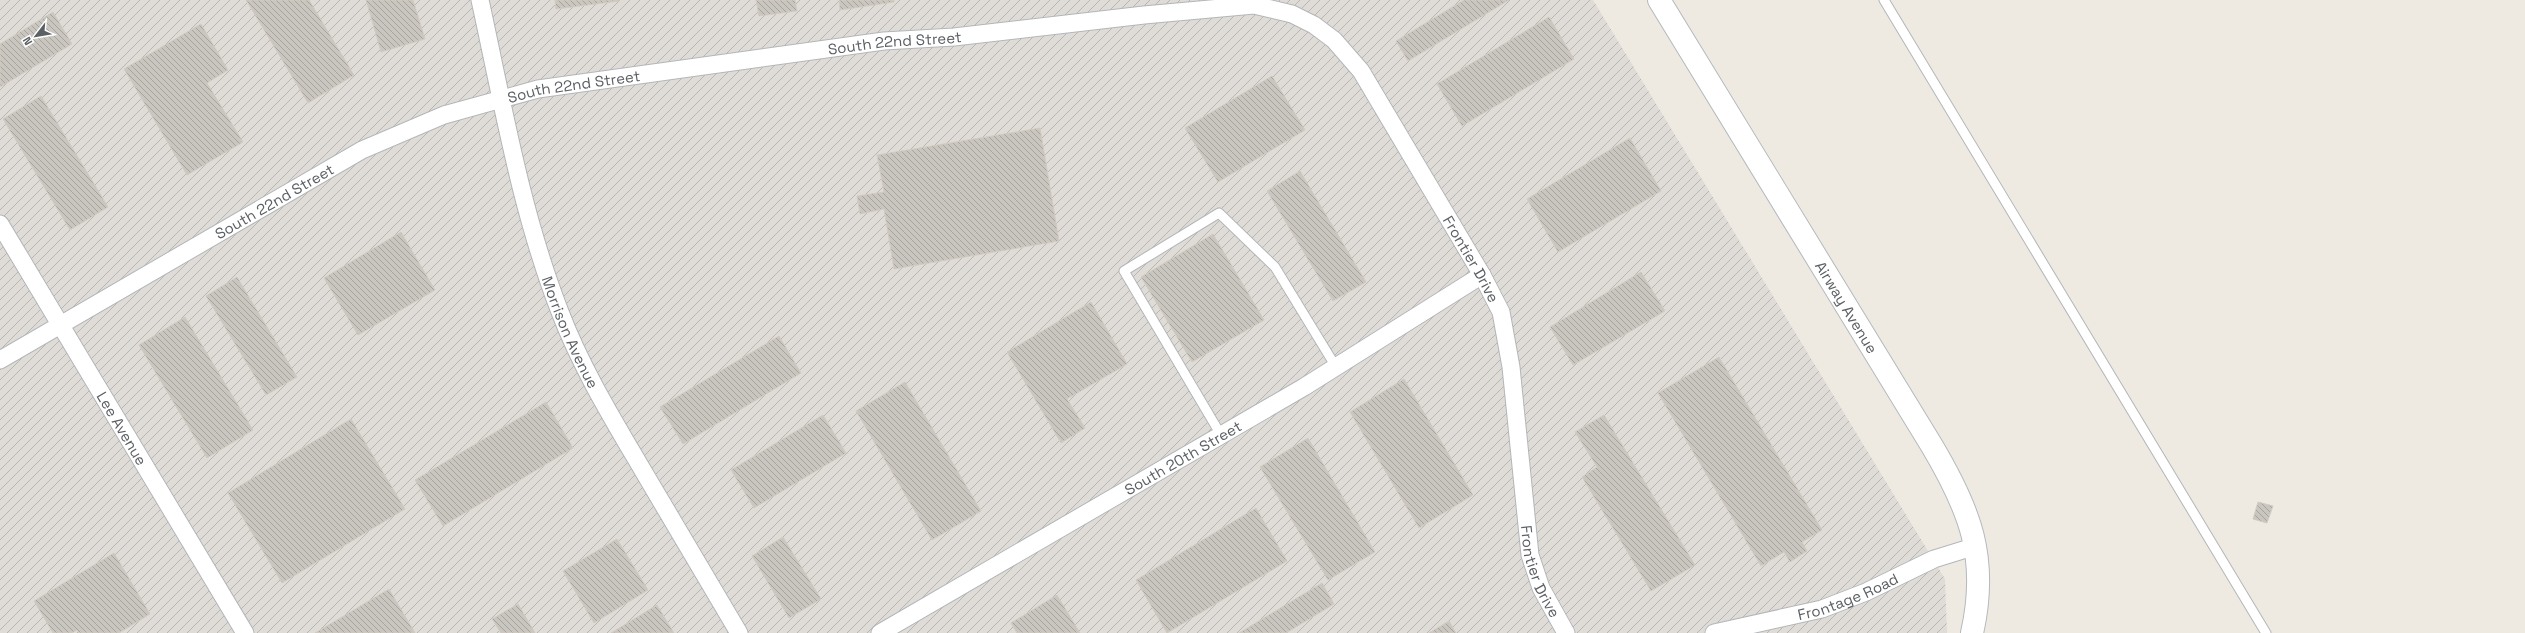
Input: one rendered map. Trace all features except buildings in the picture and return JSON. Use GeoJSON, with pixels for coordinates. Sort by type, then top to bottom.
{"type":"FeatureCollection","features":[{"type":"Feature","properties":{"kind":"street","name":"Morrison Avenue"},"geometry":{"type":"LineString","coordinates":[[480,0],[533,235],[574,345],[604,404],[739,633]]}},
{"type":"Feature","properties":{"kind":"street","name":"Airway Avenue"},"geometry":{"type":"LineString","coordinates":[[1659,0],[1939,458],[1965,511],[1976,546],[1979,588],[1972,633]]}},
{"type":"Feature","properties":{"kind":"street","name":"Frontier Drive"},"geometry":{"type":"LineString","coordinates":[[1209,9],[1241,3],[1269,7],[1292,14],[1314,25],[1348,54],[1361,71],[1482,275],[1500,312],[1508,344],[1530,555],[1541,588],[1566,633]]}},
{"type":"Feature","properties":{"kind":"street","name":"South 22nd Street"},"geometry":{"type":"LineString","coordinates":[[0,360],[362,150],[444,115],[502,98],[538,89],[884,41],[954,37],[1209,9]]}},
{"type":"Feature","properties":{"kind":"street","name":"Lee Avenue"},"geometry":{"type":"LineString","coordinates":[[0,224],[245,633]]}},
{"type":"Feature","properties":{"kind":"street","name":"South 20th Street"},"geometry":{"type":"LineString","coordinates":[[880,633],[1336,367],[1482,275]]}},
{"type":"Feature","properties":{"kind":"street","name":"Frontage Road"},"geometry":{"type":"LineString","coordinates":[[1714,633],[1822,609],[1866,592],[1934,559],[1976,546]]}},
{"type":"Feature","properties":{"kind":"lane"},"geometry":{"type":"LineString","coordinates":[[1884,0],[2266,633]]}},
{"type":"Feature","properties":{"kind":"lane"},"geometry":{"type":"LineString","coordinates":[[1221,435],[1124,271],[1219,212],[1275,267],[1336,367]]}},
{"type":"Feature","properties":{"kind":"shaded area"},"geometry":{"type":"Polygon","coordinates":[[[0,0],[1593,0],[1945,579],[1947,633],[0,633],[0,0]]]}}]}
